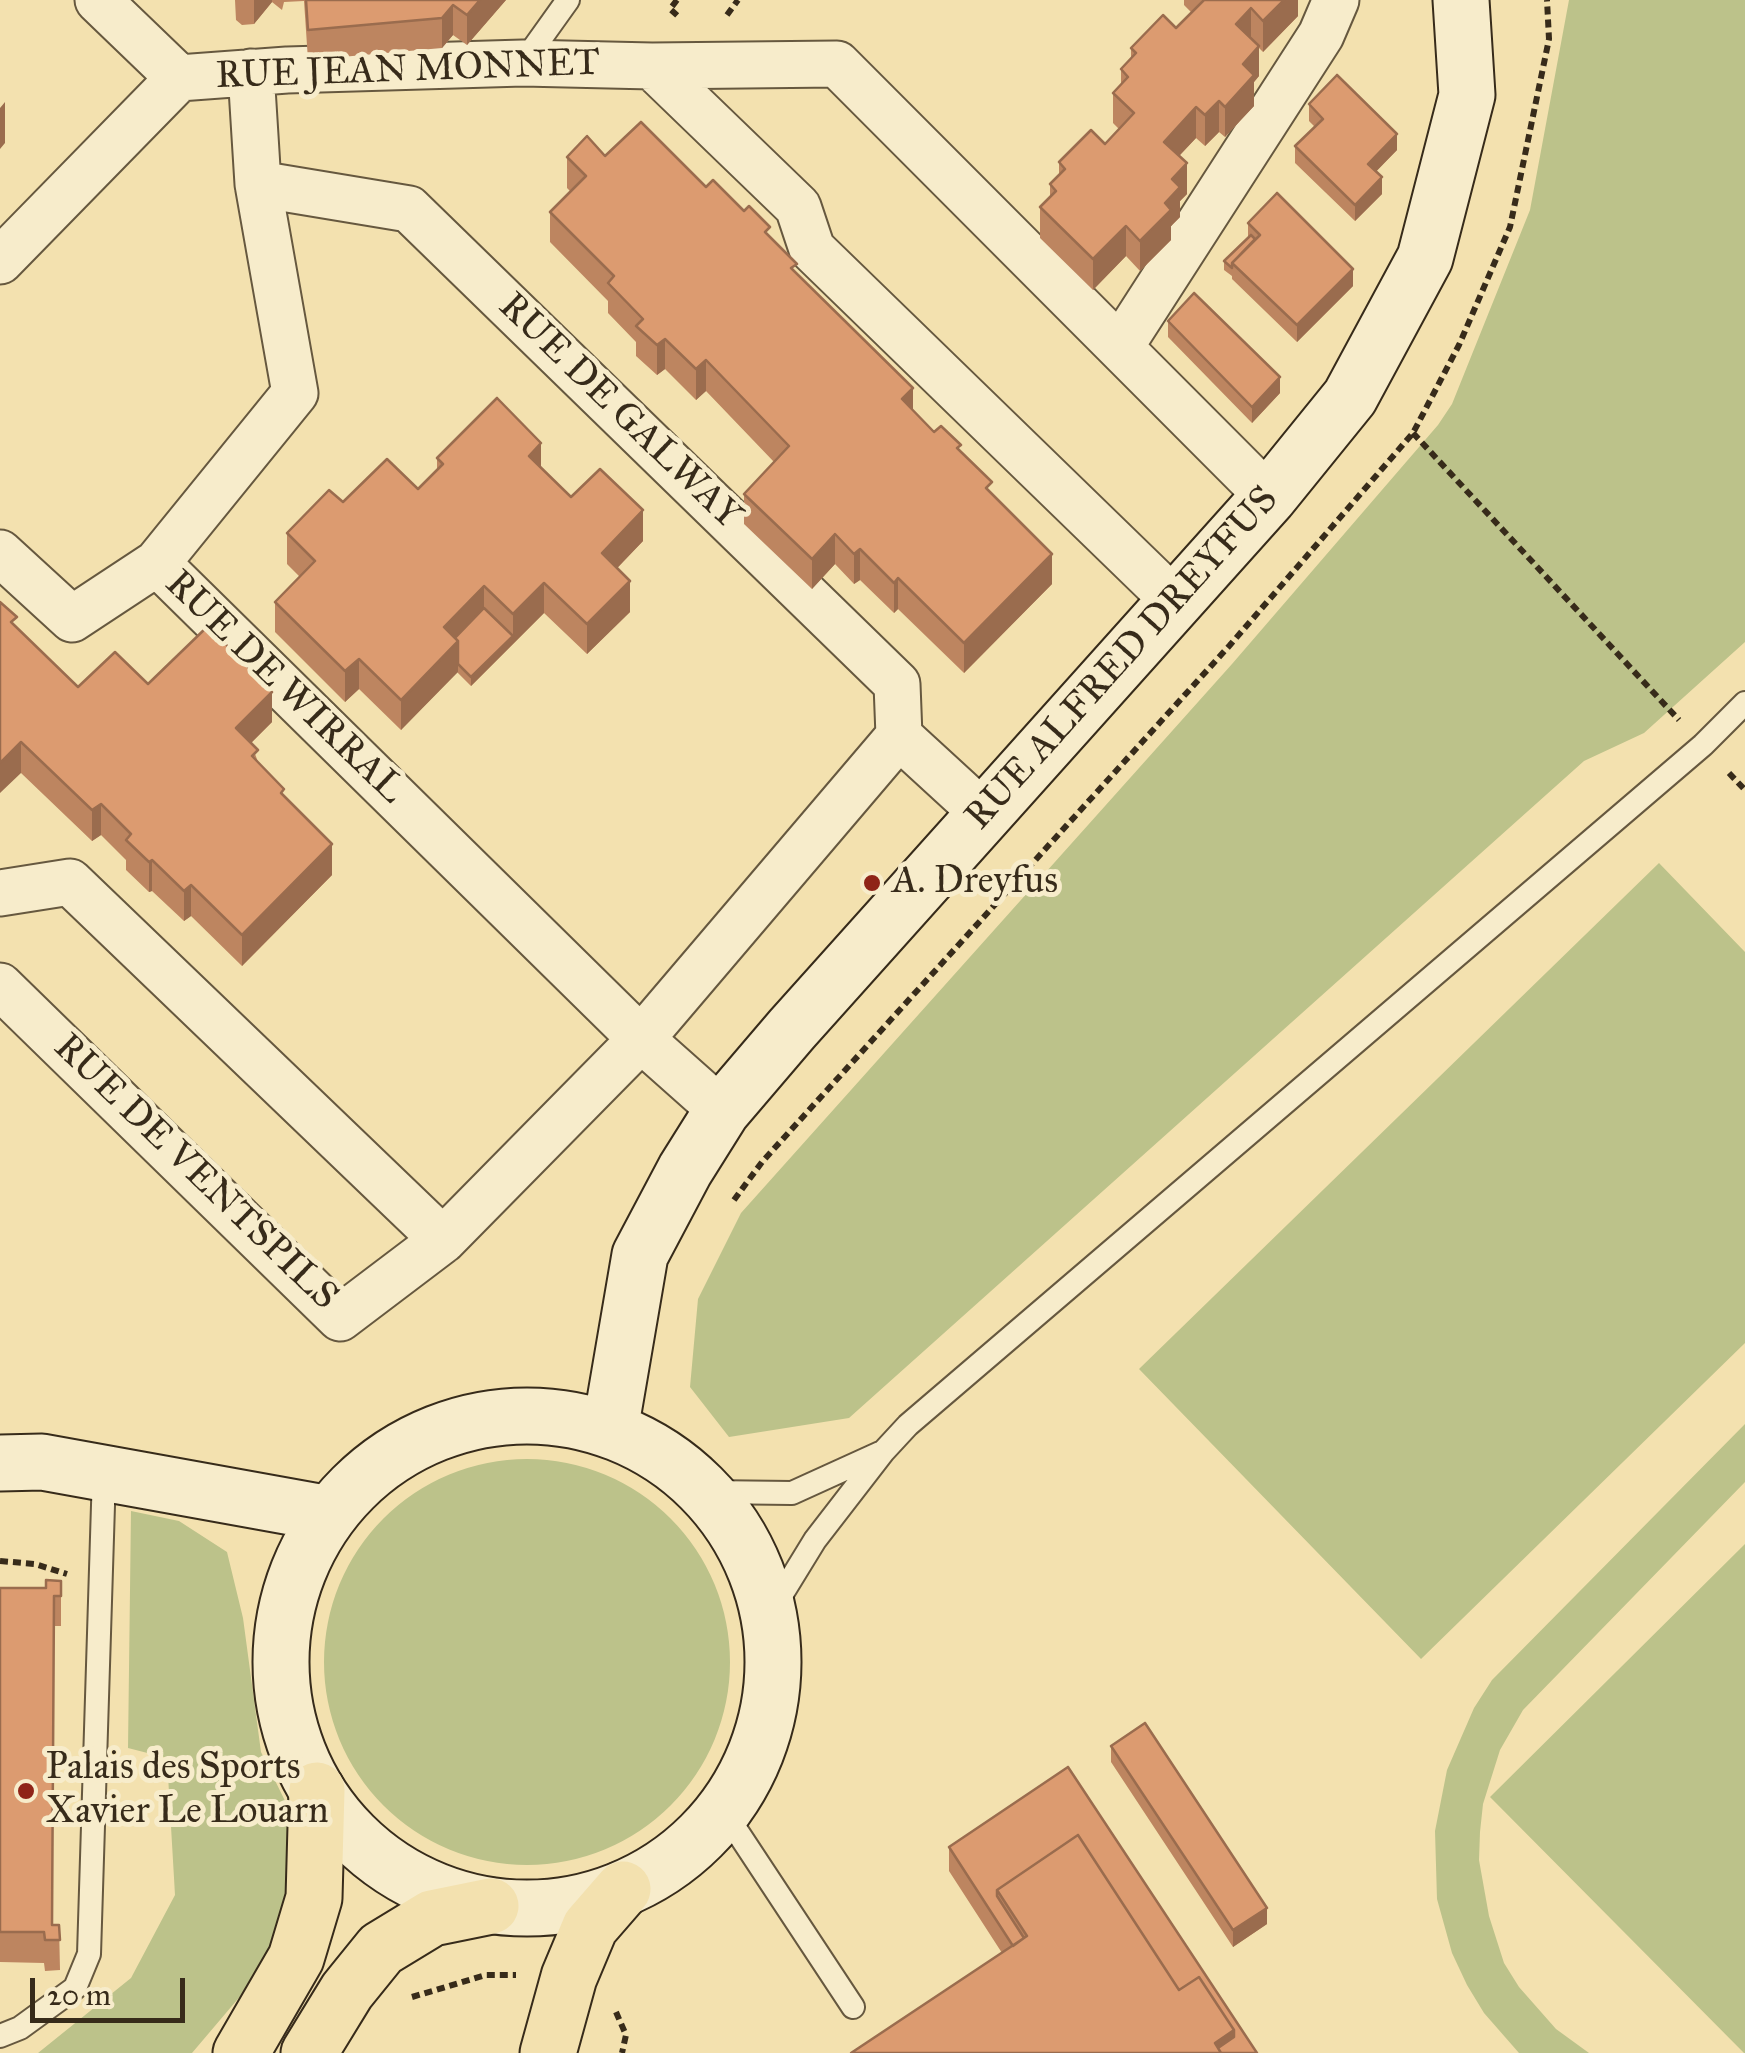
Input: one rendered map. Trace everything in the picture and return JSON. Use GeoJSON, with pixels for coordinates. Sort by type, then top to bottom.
{"type":"FeatureCollection","features":[{"type":"Feature","properties":{"kind":"main road","name":"RUE ALFRED DREYFUS"},"geometry":{"type":"LineString","coordinates":[[610,1430],[640,1255],[722,1111],[1269,497],[1350,397],[1425,258],[1466,95],[1461,0]]}},
{"type":"Feature","properties":{"kind":"main road"},"geometry":{"type":"LineString","coordinates":[[514,1416],[610,1430],[640,1442],[676,1465],[707,1492],[754,1566],[769,1614],[773,1655],[771,1692],[762,1735],[743,1781],[696,1840],[662,1867],[623,1888],[535,1908],[490,1906],[449,1896],[409,1878],[373,1855],[342,1826],[316,1790],[298,1753],[286,1713],[282,1643],[292,1588],[308,1549],[330,1514],[358,1482],[392,1454],[431,1435],[471,1421],[514,1416]]}},
{"type":"Feature","properties":{"kind":"main road"},"geometry":{"type":"LineString","coordinates":[[0,1463],[42,1462],[330,1514]]}},
{"type":"Feature","properties":{"kind":"main road"},"geometry":{"type":"LineString","coordinates":[[241,2053],[296,1958],[314,1898],[316,1790]]}},
{"type":"Feature","properties":{"kind":"main road"},"geometry":{"type":"LineString","coordinates":[[548,2053],[569,1976],[590,1927],[623,1888]]}},
{"type":"Feature","properties":{"kind":"main road"},"geometry":{"type":"LineString","coordinates":[[308,2053],[347,1991],[382,1950],[432,1918],[490,1906]]}},
{"type":"Feature","properties":{"kind":"street"},"geometry":{"type":"LineString","coordinates":[[98,0],[179,78]]}},
{"type":"Feature","properties":{"kind":"street"},"geometry":{"type":"LineString","coordinates":[[1120,347],[1321,35],[1336,0]]}},
{"type":"Feature","properties":{"kind":"street","name":"RUE JEAN MONNET"},"geometry":{"type":"LineString","coordinates":[[0,261],[179,78],[522,62],[652,66],[837,64],[1269,497]]}},
{"type":"Feature","properties":{"kind":"street"},"geometry":{"type":"LineString","coordinates":[[652,66],[798,207],[812,249],[1155,582]]}},
{"type":"Feature","properties":{"kind":"street"},"geometry":{"type":"LineString","coordinates":[[251,72],[258,184]]}},
{"type":"Feature","properties":{"kind":"street","name":"RUE DE WIRRAL"},"geometry":{"type":"LineString","coordinates":[[258,184],[295,394],[157,563],[641,1039],[722,1111]]}},
{"type":"Feature","properties":{"kind":"street","name":"RUE DE GALWAY"},"geometry":{"type":"LineString","coordinates":[[258,184],[409,209],[897,684],[899,736]]}},
{"type":"Feature","properties":{"kind":"street"},"geometry":{"type":"LineString","coordinates":[[0,554],[72,619],[157,563]]}},
{"type":"Feature","properties":{"kind":"street"},"geometry":{"type":"LineString","coordinates":[[899,736],[984,814]]}},
{"type":"Feature","properties":{"kind":"street","name":"RUE DE VENTSPILS"},"geometry":{"type":"LineString","coordinates":[[0,986],[340,1318],[444,1240],[641,1039],[899,736]]}},
{"type":"Feature","properties":{"kind":"street"},"geometry":{"type":"LineString","coordinates":[[0,893],[70,882],[444,1240]]}},
{"type":"Feature","properties":{"kind":"lane"},"geometry":{"type":"LineString","coordinates":[[522,62],[568,0]]}},
{"type":"Feature","properties":{"kind":"lane"},"geometry":{"type":"LineString","coordinates":[[769,1614],[815,1540],[908,1426],[1702,745],[1745,703]]}},
{"type":"Feature","properties":{"kind":"lane"},"geometry":{"type":"LineString","coordinates":[[707,1492],[792,1493],[883,1452]]}},
{"type":"Feature","properties":{"kind":"lane"},"geometry":{"type":"LineString","coordinates":[[0,2036],[20,2028],[75,1988],[89,1954],[104,1473]]}},
{"type":"Feature","properties":{"kind":"lane"},"geometry":{"type":"LineString","coordinates":[[723,1810],[853,2007]]}},
{"type":"Feature","properties":{"kind":"path"},"geometry":{"type":"LineString","coordinates":[[1413,433],[1702,745]]}},
{"type":"Feature","properties":{"kind":"path"},"geometry":{"type":"LineString","coordinates":[[0,1561],[34,1564],[100,1584]]}},
{"type":"Feature","properties":{"kind":"path"},"geometry":{"type":"LineString","coordinates":[[404,1999],[486,1974],[569,1976]]}},
{"type":"Feature","properties":{"kind":"green space"},"geometry":{"type":"Polygon","coordinates":[[[1569,0],[1745,0],[1745,642],[1644,733],[1584,761],[849,1418],[729,1437],[690,1387],[698,1299],[741,1213],[1232,664],[1452,404],[1530,210],[1569,0]]]}},
{"type":"Feature","properties":{"kind":"green space"},"geometry":{"type":"Polygon","coordinates":[[[1659,863],[1745,952],[1745,1343],[1421,1659],[1139,1369],[1659,863]]]}},
{"type":"Feature","properties":{"kind":"green space"},"geometry":{"type":"Polygon","coordinates":[[[1745,1424],[1745,1482],[1523,1710],[1500,1750],[1483,1804],[1480,1832],[1479,1860],[1489,1916],[1504,1963],[1519,1987],[1556,2029],[1589,2053],[1519,2053],[1484,2013],[1467,1985],[1452,1953],[1437,1899],[1435,1831],[1447,1770],[1474,1708],[1492,1680],[1745,1424]]]}},
{"type":"Feature","properties":{"kind":"green space"},"geometry":{"type":"Polygon","coordinates":[[[527,1459],[567,1463],[605,1474],[640,1493],[671,1518],[696,1549],[715,1584],[726,1622],[730,1662],[726,1702],[715,1740],[696,1775],[671,1806],[640,1831],[605,1850],[567,1861],[527,1865],[487,1861],[449,1850],[414,1831],[383,1806],[358,1775],[339,1740],[328,1702],[324,1662],[328,1622],[339,1584],[358,1549],[383,1518],[414,1493],[449,1474],[487,1463],[527,1459]]]}},
{"type":"Feature","properties":{"kind":"green space"},"geometry":{"type":"Polygon","coordinates":[[[131,1511],[179,1521],[227,1552],[243,1618],[261,1752],[290,1811],[301,1875],[276,1954],[192,2053],[38,2053],[131,1978],[175,1895],[167,1758],[128,1748],[131,1511]]]}},
{"type":"Feature","properties":{"kind":"green space"},"geometry":{"type":"Polygon","coordinates":[[[1745,1544],[1745,2053],[1744,2053],[1490,1797],[1745,1544]]]}},
{"type":"Feature","properties":{"kind":"building"},"geometry":{"type":"Polygon","coordinates":[[[306,0],[480,0],[467,15],[453,5],[442,18],[308,30],[306,0]]]}},
{"type":"Feature","properties":{"kind":"building"},"geometry":{"type":"Polygon","coordinates":[[[1204,0],[1284,0],[1263,21],[1251,8],[1236,24],[1259,46],[1243,64],[1254,75],[1225,107],[1219,101],[1205,115],[1196,107],[1164,142],[1187,163],[1172,179],[1180,187],[1165,203],[1171,210],[1140,241],[1126,226],[1093,259],[1040,207],[1056,191],[1050,184],[1065,169],[1059,162],[1091,130],[1105,144],[1134,113],[1113,93],[1128,77],[1121,69],[1136,53],[1131,48],[1163,15],[1176,28],[1204,0]]]}},
{"type":"Feature","properties":{"kind":"building"},"geometry":{"type":"Polygon","coordinates":[[[1337,75],[1397,134],[1368,164],[1382,177],[1355,205],[1295,146],[1323,119],[1309,104],[1337,75]]]}},
{"type":"Feature","properties":{"kind":"building"},"geometry":{"type":"Polygon","coordinates":[[[641,122],[706,187],[713,180],[744,211],[749,206],[770,227],[765,232],[797,264],[791,268],[913,388],[902,399],[934,432],[941,426],[961,445],[957,448],[992,482],[986,488],[1052,554],[964,643],[898,578],[894,583],[860,549],[854,554],[835,534],[812,559],[744,494],[789,446],[706,360],[696,369],[665,339],[657,345],[636,326],[643,319],[608,283],[614,276],[550,212],[586,176],[567,157],[587,136],[605,156],[641,122]]]}},
{"type":"Feature","properties":{"kind":"building"},"geometry":{"type":"Polygon","coordinates":[[[1277,193],[1353,269],[1297,325],[1232,263],[1260,235],[1248,223],[1277,193]]]}},
{"type":"Feature","properties":{"kind":"building"},"geometry":{"type":"Polygon","coordinates":[[[1251,235],[1255,239],[1232,263],[1232,268],[1224,261],[1251,235]]]}},
{"type":"Feature","properties":{"kind":"building"},"geometry":{"type":"Polygon","coordinates":[[[1194,293],[1280,377],[1252,407],[1168,321],[1194,293]]]}},
{"type":"Feature","properties":{"kind":"building"},"geometry":{"type":"Polygon","coordinates":[[[497,398],[541,443],[529,456],[571,497],[600,469],[643,510],[602,553],[630,581],[587,624],[544,583],[513,614],[484,586],[444,627],[458,641],[401,700],[359,659],[345,671],[275,602],[315,561],[287,533],[329,490],[343,502],[387,459],[418,489],[443,464],[437,458],[497,398]]]}},
{"type":"Feature","properties":{"kind":"building"},"geometry":{"type":"Polygon","coordinates":[[[0,602],[17,617],[11,622],[78,687],[115,652],[148,684],[208,626],[272,692],[236,728],[258,750],[252,756],[284,789],[281,793],[332,844],[242,935],[191,885],[184,891],[152,860],[149,862],[126,840],[131,834],[101,804],[92,810],[21,742],[0,763],[0,602]]]}},
{"type":"Feature","properties":{"kind":"building"},"geometry":{"type":"Polygon","coordinates":[[[484,608],[513,636],[471,677],[458,664],[455,638],[484,608]]]}},
{"type":"Feature","properties":{"kind":"building","name":"Palais des Sports Xavier Le Louarn"},"geometry":{"type":"Polygon","coordinates":[[[46,1580],[61,1581],[61,1596],[54,1596],[52,1925],[59,1925],[60,1940],[45,1940],[44,1932],[0,1932],[0,1588],[46,1588],[46,1580]]]}},
{"type":"Feature","properties":{"kind":"building"},"geometry":{"type":"Polygon","coordinates":[[[1145,1723],[1267,1908],[1233,1930],[1111,1746],[1145,1723]]]}},
{"type":"Feature","properties":{"kind":"building"},"geometry":{"type":"Polygon","coordinates":[[[1068,1767],[1257,2053],[1221,2053],[1218,2048],[1234,2037],[1234,2030],[1199,1977],[1179,1990],[1078,1835],[997,1890],[1024,1938],[1013,1946],[949,1847],[1068,1767]]]}},
{"type":"Feature","properties":{"kind":"building"},"geometry":{"type":"Polygon","coordinates":[[[1078,1835],[1179,1990],[1199,1977],[1234,2030],[1215,2043],[1221,2053],[851,2053],[1027,1936],[997,1890],[1078,1835]]]}},
{"type":"Feature","properties":{"kind":"place","name":"A. Dreyfus"},"geometry":{"type":"Point","coordinates":[872,883]}},
{"type":"Feature","properties":{"kind":"place","name":"Palais des Sports Xavier Le Louarn"},"geometry":{"type":"Point","coordinates":[26,1791]}}]}
